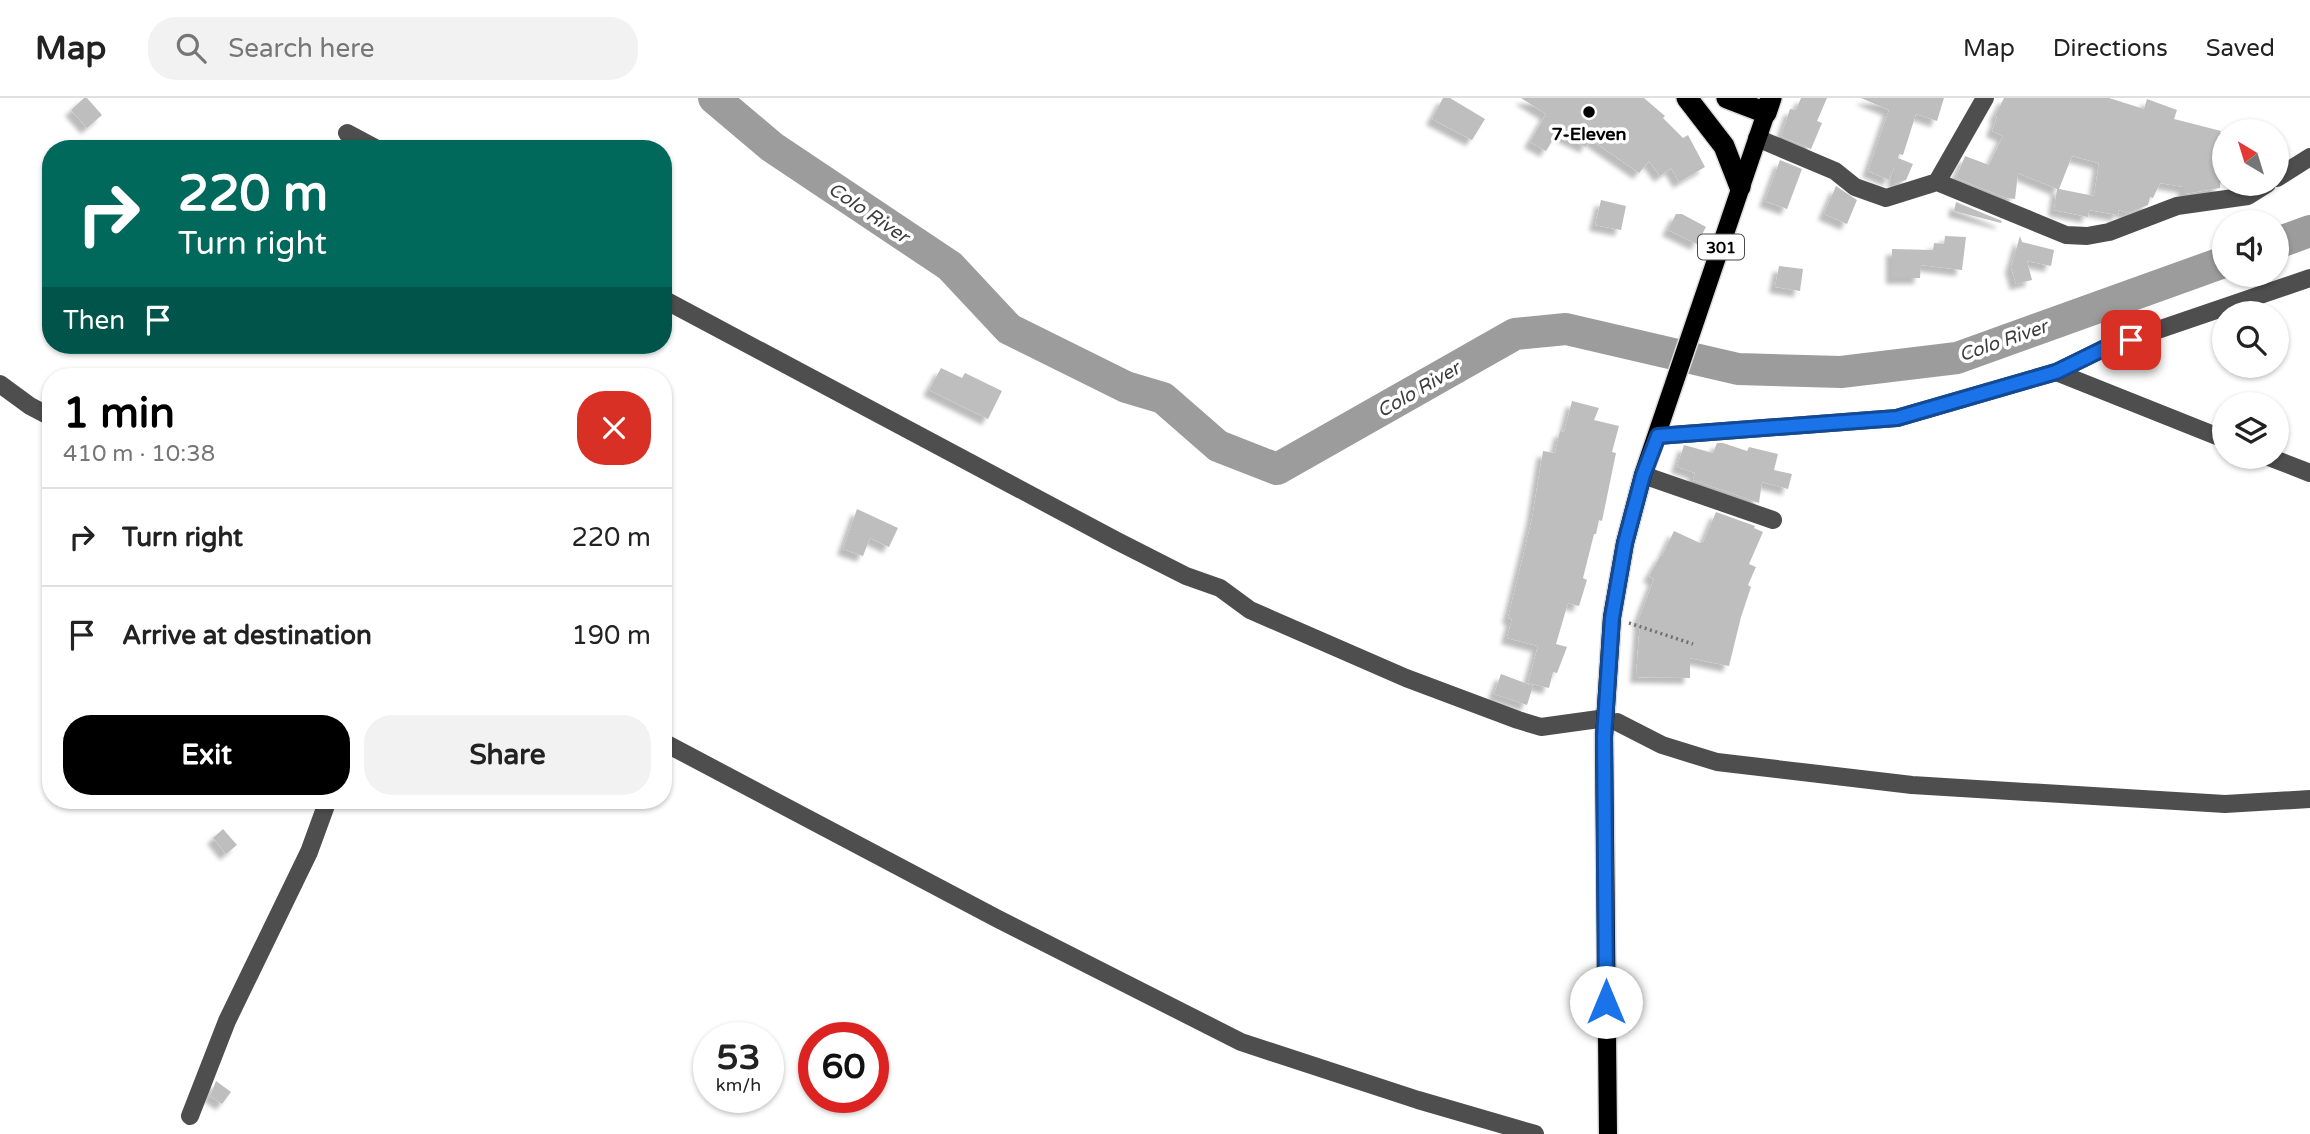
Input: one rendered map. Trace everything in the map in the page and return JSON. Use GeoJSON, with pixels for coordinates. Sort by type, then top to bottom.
{"type":"FeatureCollection","features":[{"type":"Feature","properties":{"kind":"highway"},"geometry":{"type":"LineString","coordinates":[[1687,98],[1724,146],[1740,187]]}},
{"type":"Feature","properties":{"kind":"highway"},"geometry":{"type":"LineString","coordinates":[[1727,98],[1768,106]]}},
{"type":"Feature","properties":{"kind":"main road","name":"301"},"geometry":{"type":"LineString","coordinates":[[1608,1134],[1604,737],[1611,720],[1612,618],[1625,543],[1643,475],[1768,106]]}},
{"type":"Feature","properties":{"kind":"street"},"geometry":{"type":"LineString","coordinates":[[1937,182],[1985,98]]}},
{"type":"Feature","properties":{"kind":"street"},"geometry":{"type":"LineString","coordinates":[[347,133],[360,140]]}},
{"type":"Feature","properties":{"kind":"street"},"geometry":{"type":"LineString","coordinates":[[1757,138],[1835,171],[1855,187],[1886,198],[1937,182],[2066,235],[2087,236],[2109,232],[2177,206],[2248,196]]}},
{"type":"Feature","properties":{"kind":"street"},"geometry":{"type":"LineString","coordinates":[[2289,170],[2310,157]]}},
{"type":"Feature","properties":{"kind":"street"},"geometry":{"type":"LineString","coordinates":[[1660,429],[1897,418],[2056,372],[2105,348],[2310,278]]}},
{"type":"Feature","properties":{"kind":"street"},"geometry":{"type":"LineString","coordinates":[[672,304],[1116,541],[1186,576],[1220,588],[1250,610],[1406,678],[1541,727],[1611,720],[1662,745],[1717,762],[1912,785],[2225,804],[2310,799]]}},
{"type":"Feature","properties":{"kind":"street"},"geometry":{"type":"LineString","coordinates":[[2056,372],[2212,434]]}},
{"type":"Feature","properties":{"kind":"street"},"geometry":{"type":"LineString","coordinates":[[0,384],[42,412]]}},
{"type":"Feature","properties":{"kind":"street"},"geometry":{"type":"LineString","coordinates":[[2289,465],[2310,473]]}},
{"type":"Feature","properties":{"kind":"street"},"geometry":{"type":"LineString","coordinates":[[1643,475],[1773,520]]}},
{"type":"Feature","properties":{"kind":"street"},"geometry":{"type":"LineString","coordinates":[[672,747],[998,919],[1241,1042],[1418,1100],[1535,1134]]}},
{"type":"Feature","properties":{"kind":"street"},"geometry":{"type":"LineString","coordinates":[[190,1116],[227,1021],[309,852],[325,809]]}},
{"type":"Feature","properties":{"kind":"path"},"geometry":{"type":"LineString","coordinates":[[1612,618],[1693,644]]}},
{"type":"Feature","properties":{"kind":"building"},"geometry":{"type":"Polygon","coordinates":[[[84,98],[102,115],[87,128],[71,110],[84,98]]]}},
{"type":"Feature","properties":{"kind":"building"},"geometry":{"type":"Polygon","coordinates":[[[1443,98],[1450,98],[1485,119],[1472,140],[1432,119],[1443,98]]]}},
{"type":"Feature","properties":{"kind":"building"},"geometry":{"type":"Polygon","coordinates":[[[1521,98],[1644,98],[1665,116],[1663,118],[1683,138],[1688,135],[1705,167],[1679,182],[1671,168],[1660,176],[1649,161],[1639,173],[1590,139],[1586,147],[1557,133],[1546,151],[1530,142],[1546,114],[1521,98]]]}},
{"type":"Feature","properties":{"kind":"building"},"geometry":{"type":"Polygon","coordinates":[[[1801,98],[1827,98],[1817,121],[1822,123],[1811,149],[1781,136],[1790,109],[1796,110],[1801,98]]]}},
{"type":"Feature","properties":{"kind":"building"},"geometry":{"type":"Polygon","coordinates":[[[1861,98],[1944,98],[1937,121],[1916,114],[1903,155],[1899,154],[1898,158],[1913,164],[1906,180],[1894,184],[1894,168],[1889,180],[1868,171],[1889,110],[1861,98]]]}},
{"type":"Feature","properties":{"kind":"building"},"geometry":{"type":"Polygon","coordinates":[[[2004,98],[2109,98],[2144,109],[2147,99],[2177,110],[2174,119],[2212,129],[2212,189],[2184,194],[2184,187],[2160,183],[2148,205],[2128,213],[2119,210],[2118,215],[2089,210],[2088,217],[2054,210],[2057,189],[2018,173],[2015,199],[2006,198],[1956,178],[1965,156],[1989,165],[2003,136],[1992,131],[1997,117],[1995,116],[2004,98]],[[2072,156],[2059,189],[2094,196],[2099,163],[2072,156]]]}},
{"type":"Feature","properties":{"kind":"building"},"geometry":{"type":"Polygon","coordinates":[[[1780,160],[1802,169],[1787,209],[1765,201],[1780,160]]]}},
{"type":"Feature","properties":{"kind":"building"},"geometry":{"type":"Polygon","coordinates":[[[1836,186],[1857,200],[1847,224],[1824,214],[1836,186]]]}},
{"type":"Feature","properties":{"kind":"building"},"geometry":{"type":"Polygon","coordinates":[[[1601,200],[1626,206],[1621,230],[1595,225],[1601,200]]]}},
{"type":"Feature","properties":{"kind":"building"},"geometry":{"type":"Polygon","coordinates":[[[1956,202],[2002,221],[2001,223],[1954,211],[1956,202]]]}},
{"type":"Feature","properties":{"kind":"building"},"geometry":{"type":"Polygon","coordinates":[[[1676,214],[1682,214],[1706,227],[1697,244],[1668,230],[1676,214]]]}},
{"type":"Feature","properties":{"kind":"building"},"geometry":{"type":"Polygon","coordinates":[[[1945,236],[1966,237],[1962,270],[1921,265],[1920,278],[1892,278],[1892,249],[1933,250],[1934,243],[1944,244],[1945,236]]]}},
{"type":"Feature","properties":{"kind":"building"},"geometry":{"type":"Polygon","coordinates":[[[2020,236],[2022,242],[2054,250],[2051,266],[2027,261],[2032,280],[2016,284],[2011,267],[2020,236]]]}},
{"type":"Feature","properties":{"kind":"building"},"geometry":{"type":"Polygon","coordinates":[[[1779,266],[1803,269],[1800,291],[1775,287],[1779,266]]]}},
{"type":"Feature","properties":{"kind":"building"},"geometry":{"type":"Polygon","coordinates":[[[941,368],[962,378],[965,373],[1002,391],[988,419],[929,390],[941,368]]]}},
{"type":"Feature","properties":{"kind":"building"},"geometry":{"type":"Polygon","coordinates":[[[1572,401],[1599,408],[1594,420],[1619,426],[1612,452],[1616,453],[1602,521],[1599,520],[1594,534],[1583,578],[1587,580],[1579,606],[1568,603],[1556,644],[1567,647],[1557,673],[1553,672],[1549,688],[1528,683],[1538,646],[1507,638],[1512,619],[1508,618],[1532,519],[1543,451],[1555,453],[1572,401]]]}},
{"type":"Feature","properties":{"kind":"building"},"geometry":{"type":"Polygon","coordinates":[[[1717,443],[1747,451],[1749,447],[1778,454],[1774,470],[1792,474],[1788,489],[1762,482],[1759,503],[1693,480],[1695,473],[1677,467],[1684,445],[1713,453],[1717,443]]]}},
{"type":"Feature","properties":{"kind":"building"},"geometry":{"type":"Polygon","coordinates":[[[857,509],[898,528],[889,547],[870,538],[863,556],[843,549],[857,509]]]}},
{"type":"Feature","properties":{"kind":"building"},"geometry":{"type":"Polygon","coordinates":[[[1716,512],[1755,526],[1754,528],[1763,532],[1749,564],[1756,567],[1748,585],[1751,587],[1729,666],[1690,658],[1690,678],[1636,677],[1638,621],[1654,579],[1649,576],[1674,531],[1703,543],[1716,512]]]}},
{"type":"Feature","properties":{"kind":"building"},"geometry":{"type":"Polygon","coordinates":[[[1501,674],[1533,686],[1527,705],[1494,694],[1501,674]]]}},
{"type":"Feature","properties":{"kind":"building"},"geometry":{"type":"Polygon","coordinates":[[[223,829],[237,845],[226,854],[213,838],[223,829]]]}},
{"type":"Feature","properties":{"kind":"building"},"geometry":{"type":"Polygon","coordinates":[[[216,1081],[231,1092],[222,1104],[210,1096],[216,1081]]]}},
{"type":"Feature","properties":{"kind":"waterway","name":"Colo River"},"geometry":{"type":"LineString","coordinates":[[714,98],[772,147],[950,266],[1009,329],[1126,387],[1163,398],[1218,446],[1277,469],[1515,334],[1566,329],[1738,369],[1841,372],[1957,358],[2212,266]]}},
{"type":"Feature","properties":{"kind":"waterway","name":"Colo River"},"geometry":{"type":"LineString","coordinates":[[2289,239],[2310,231]]}},
{"type":"Feature","properties":{"kind":"place","name":"7-Eleven"},"geometry":{"type":"Point","coordinates":[1589,112]}},
{"type":"Feature","properties":{"kind":"route"},"geometry":{"type":"LineString","coordinates":[[1606,1002],[1604,737],[1612,618],[1625,543],[1643,475],[1658,436],[1897,418],[2056,372],[2105,348],[2131,340]]}}]}
